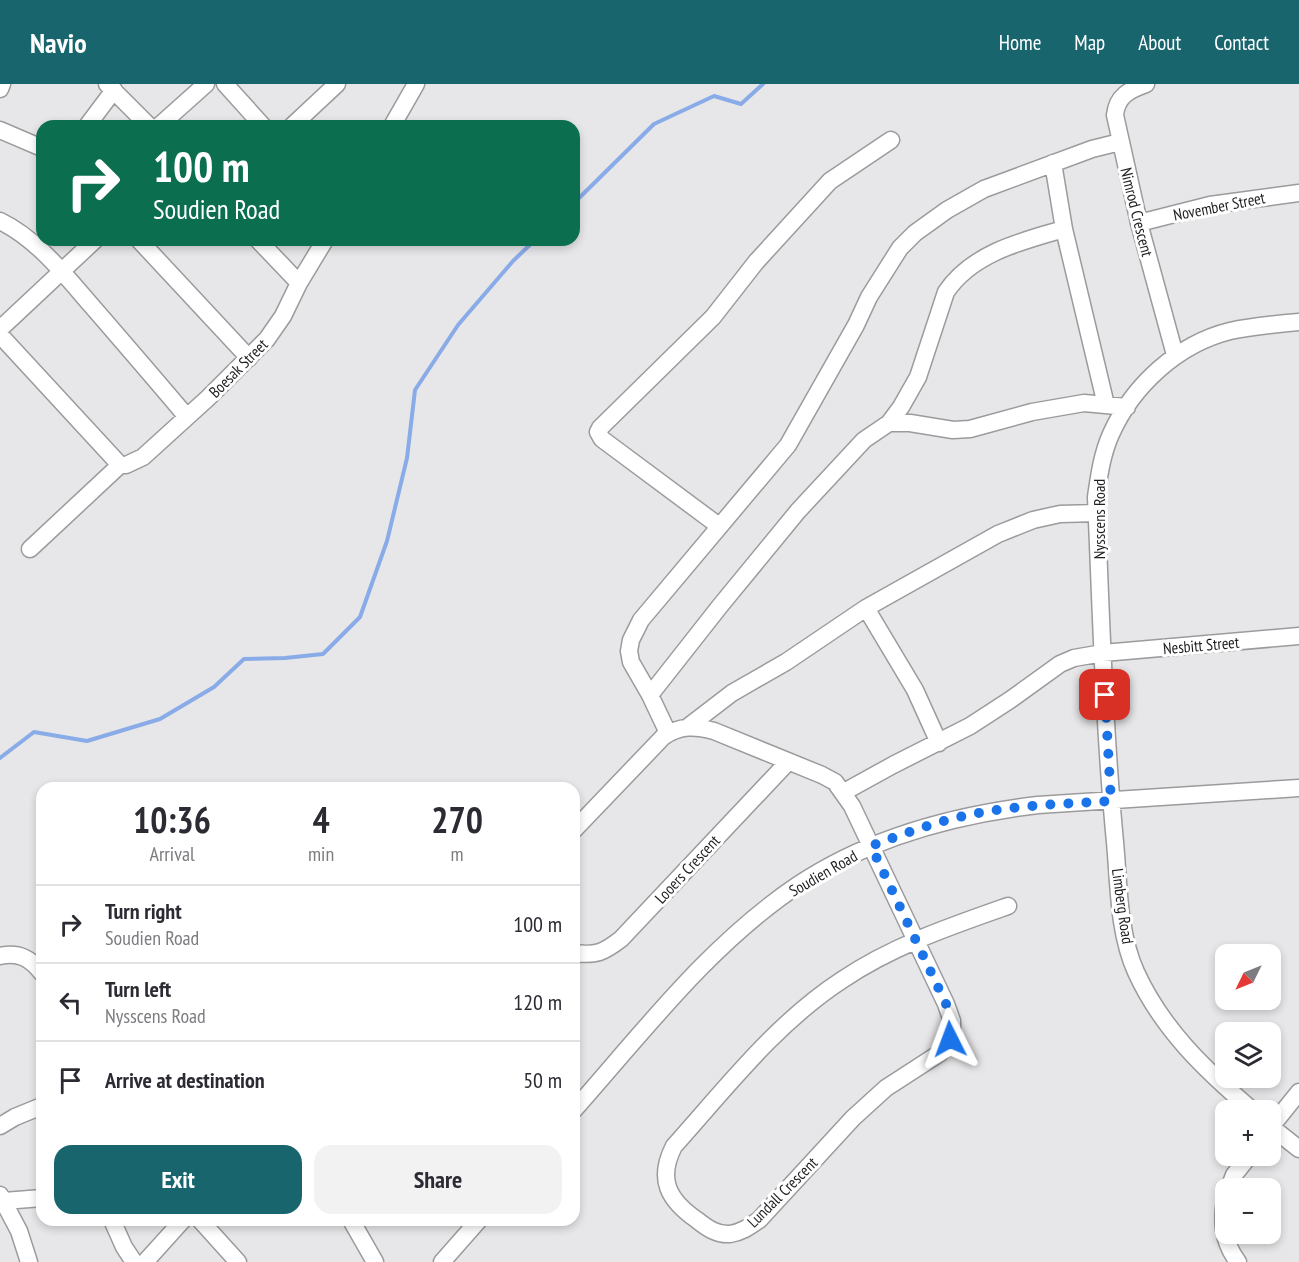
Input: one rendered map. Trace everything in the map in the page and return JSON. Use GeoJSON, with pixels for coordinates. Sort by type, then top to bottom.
{"type":"FeatureCollection","features":[{"type":"Feature","properties":{"kind":"street"},"geometry":{"type":"LineString","coordinates":[[0,89],[2,84]]}},
{"type":"Feature","properties":{"kind":"street"},"geometry":{"type":"LineString","coordinates":[[166,120],[206,84]]}},
{"type":"Feature","properties":{"kind":"street"},"geometry":{"type":"LineString","coordinates":[[225,84],[258,120]]}},
{"type":"Feature","properties":{"kind":"street"},"geometry":{"type":"LineString","coordinates":[[298,120],[337,84]]}},
{"type":"Feature","properties":{"kind":"street"},"geometry":{"type":"LineString","coordinates":[[395,120],[416,84]]}},
{"type":"Feature","properties":{"kind":"street","name":"Nimrod Crescent"},"geometry":{"type":"LineString","coordinates":[[1146,84],[1125,93],[1118,101],[1115,115],[1140,223],[1175,355]]}},
{"type":"Feature","properties":{"kind":"street"},"geometry":{"type":"LineString","coordinates":[[91,120],[110,87],[143,120]]}},
{"type":"Feature","properties":{"kind":"street"},"geometry":{"type":"LineString","coordinates":[[0,130],[36,145]]}},
{"type":"Feature","properties":{"kind":"street"},"geometry":{"type":"LineString","coordinates":[[719,526],[602,439],[598,432],[713,317],[763,254],[830,181],[891,140]]}},
{"type":"Feature","properties":{"kind":"street"},"geometry":{"type":"LineString","coordinates":[[668,733],[631,662],[629,651],[631,640],[641,620],[788,445],[856,325],[869,297],[900,248],[915,233],[946,210],[975,194],[1092,149],[1120,142]]}},
{"type":"Feature","properties":{"kind":"street"},"geometry":{"type":"LineString","coordinates":[[1053,163],[1064,230],[1106,405]]}},
{"type":"Feature","properties":{"kind":"street","name":"November Street"},"geometry":{"type":"LineString","coordinates":[[1140,223],[1210,205],[1299,193]]}},
{"type":"Feature","properties":{"kind":"street"},"geometry":{"type":"LineString","coordinates":[[0,221],[15,228],[36,245]]}},
{"type":"Feature","properties":{"kind":"street"},"geometry":{"type":"LineString","coordinates":[[650,695],[798,511],[864,440],[889,423],[901,407],[918,377],[946,292],[952,284],[964,272],[998,250],[1014,243],[1064,230]]}},
{"type":"Feature","properties":{"kind":"street"},"geometry":{"type":"LineString","coordinates":[[37,246],[187,417]]}},
{"type":"Feature","properties":{"kind":"street"},"geometry":{"type":"LineString","coordinates":[[0,329],[88,246]]}},
{"type":"Feature","properties":{"kind":"street"},"geometry":{"type":"LineString","coordinates":[[145,246],[249,358]]}},
{"type":"Feature","properties":{"kind":"street"},"geometry":{"type":"LineString","coordinates":[[264,246],[299,283]]}},
{"type":"Feature","properties":{"kind":"street","name":"Boesak Street"},"geometry":{"type":"LineString","coordinates":[[30,549],[120,465],[126,465],[142,457],[249,358],[284,316],[299,283],[321,246]]}},
{"type":"Feature","properties":{"kind":"street","name":"Nysscens Road"},"geometry":{"type":"LineString","coordinates":[[1111,801],[1096,497],[1099,473],[1111,434],[1145,383],[1175,355],[1200,342],[1228,332],[1299,322]]}},
{"type":"Feature","properties":{"kind":"street"},"geometry":{"type":"LineString","coordinates":[[0,334],[120,465]]}},
{"type":"Feature","properties":{"kind":"street"},"geometry":{"type":"LineString","coordinates":[[889,423],[910,423],[953,430],[970,429],[1032,412],[1084,403],[1127,407]]}},
{"type":"Feature","properties":{"kind":"street"},"geometry":{"type":"LineString","coordinates":[[580,824],[668,733],[689,726],[732,693],[786,662],[866,608],[998,534],[1034,520],[1060,514],[1097,513]]}},
{"type":"Feature","properties":{"kind":"street"},"geometry":{"type":"LineString","coordinates":[[866,608],[915,690],[939,743]]}},
{"type":"Feature","properties":{"kind":"street","name":"Nesbitt Street"},"geometry":{"type":"LineString","coordinates":[[844,792],[970,726],[1060,664],[1074,658],[1103,653],[1299,636]]}},
{"type":"Feature","properties":{"kind":"street"},"geometry":{"type":"LineString","coordinates":[[689,726],[714,731],[835,782],[852,806],[871,846]]}},
{"type":"Feature","properties":{"kind":"street","name":"Looers Crescent"},"geometry":{"type":"LineString","coordinates":[[580,954],[593,955],[605,951],[621,939],[788,762]]}},
{"type":"Feature","properties":{"kind":"street","name":"Soudien Road"},"geometry":{"type":"LineString","coordinates":[[580,1103],[704,965],[745,926],[800,884],[871,846],[915,829],[963,816],[1038,805],[1299,788]]}},
{"type":"Feature","properties":{"kind":"street","name":"Limberg Road"},"geometry":{"type":"LineString","coordinates":[[1111,801],[1122,921],[1136,970],[1155,1008],[1178,1040],[1216,1080],[1240,1100]]}},
{"type":"Feature","properties":{"kind":"street","name":"Lundall Crescent"},"geometry":{"type":"LineString","coordinates":[[871,846],[946,1004],[952,1022],[952,1032],[946,1046],[923,1066],[886,1088],[853,1118],[759,1220],[743,1231],[727,1234],[711,1231],[684,1212],[675,1202],[665,1177],[667,1160],[674,1146],[754,1056],[801,1011],[842,980],[881,957],[916,941]]}},
{"type":"Feature","properties":{"kind":"street"},"geometry":{"type":"LineString","coordinates":[[916,941],[1008,906]]}},
{"type":"Feature","properties":{"kind":"street"},"geometry":{"type":"LineString","coordinates":[[0,956],[13,954],[23,956],[36,966]]}},
{"type":"Feature","properties":{"kind":"street"},"geometry":{"type":"LineString","coordinates":[[1281,1114],[1299,1092]]}},
{"type":"Feature","properties":{"kind":"street"},"geometry":{"type":"LineString","coordinates":[[0,1126],[36,1108]]}},
{"type":"Feature","properties":{"kind":"street"},"geometry":{"type":"LineString","coordinates":[[1281,1135],[1299,1149]]}},
{"type":"Feature","properties":{"kind":"street"},"geometry":{"type":"LineString","coordinates":[[29,1262],[19,1231],[2,1198],[36,1198]]}},
{"type":"Feature","properties":{"kind":"street"},"geometry":{"type":"LineString","coordinates":[[114,1226],[134,1262]]}},
{"type":"Feature","properties":{"kind":"street"},"geometry":{"type":"LineString","coordinates":[[145,1262],[178,1226]]}},
{"type":"Feature","properties":{"kind":"street"},"geometry":{"type":"LineString","coordinates":[[205,1226],[238,1262]]}},
{"type":"Feature","properties":{"kind":"street"},"geometry":{"type":"LineString","coordinates":[[354,1226],[375,1262]]}},
{"type":"Feature","properties":{"kind":"street"},"geometry":{"type":"LineString","coordinates":[[442,1262],[474,1226]]}},
{"type":"Feature","properties":{"kind":"street"},"geometry":{"type":"LineString","coordinates":[[1227,1244],[1238,1262]]}},
{"type":"Feature","properties":{"kind":"waterway"},"geometry":{"type":"LineString","coordinates":[[580,197],[654,124],[714,96],[741,104],[763,84]]}},
{"type":"Feature","properties":{"kind":"waterway"},"geometry":{"type":"LineString","coordinates":[[0,758],[34,732],[87,741],[160,719],[214,687],[244,659],[323,654],[360,617],[387,541],[407,458],[415,390],[458,325],[529,246]]}},
{"type":"Feature","properties":{"kind":"route"},"geometry":{"type":"LineString","coordinates":[[950,1039],[952,1022],[946,1004],[871,846],[915,829],[963,816],[1038,805],[1111,801],[1105,695]]}}]}
